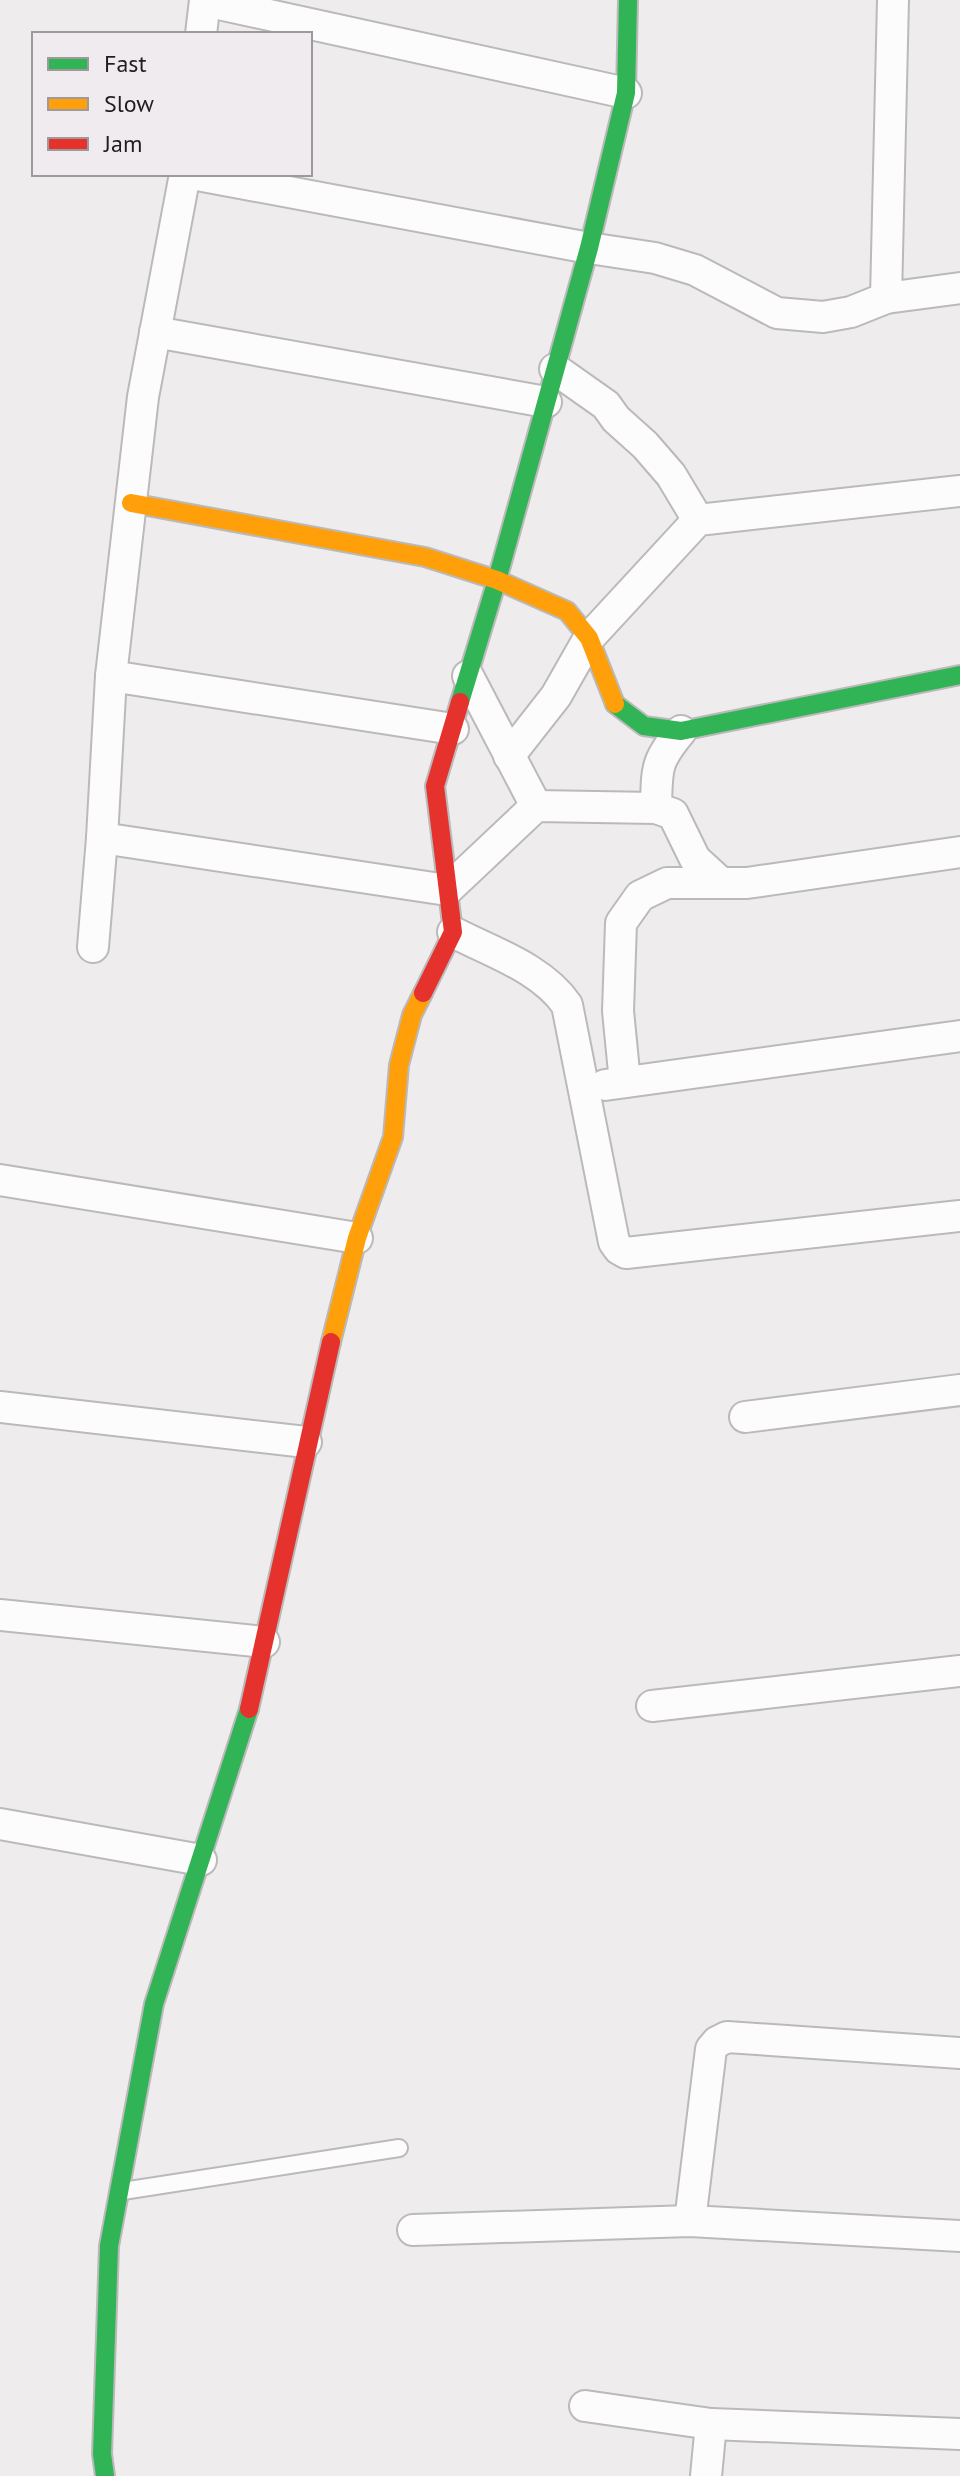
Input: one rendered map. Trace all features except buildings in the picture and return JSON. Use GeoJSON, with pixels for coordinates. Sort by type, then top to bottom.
{"type":"FeatureCollection","features":[{"type":"Feature","properties":{"kind":"street"},"geometry":{"type":"LineString","coordinates":[[105,2476],[102,2454],[109,2246],[154,2004],[245,1728],[306,1442],[357,1238],[393,1137],[399,1065],[412,1015],[453,932],[435,786],[497,580],[589,248],[626,93],[628,0]]}},
{"type":"Feature","properties":{"kind":"street"},"geometry":{"type":"LineString","coordinates":[[886,298],[893,0]]}},
{"type":"Feature","properties":{"kind":"street"},"geometry":{"type":"LineString","coordinates":[[201,32],[205,1],[626,93]]}},
{"type":"Feature","properties":{"kind":"street"},"geometry":{"type":"LineString","coordinates":[[93,947],[111,676],[143,397],[185,176]]}},
{"type":"Feature","properties":{"kind":"street"},"geometry":{"type":"LineString","coordinates":[[203,176],[655,258],[695,270],[777,313],[823,317],[851,312],[886,298],[960,288]]}},
{"type":"Feature","properties":{"kind":"street"},"geometry":{"type":"LineString","coordinates":[[155,332],[546,402]]}},
{"type":"Feature","properties":{"kind":"street"},"geometry":{"type":"LineString","coordinates":[[555,369],[606,405],[616,419],[645,445],[671,475],[698,520]]}},
{"type":"Feature","properties":{"kind":"street"},"geometry":{"type":"LineString","coordinates":[[509,756],[556,696],[589,638],[698,520],[960,491]]}},
{"type":"Feature","properties":{"kind":"street"},"geometry":{"type":"LineString","coordinates":[[131,503],[425,557],[497,580],[567,611],[589,638],[614,703],[644,726],[681,731],[960,675]]}},
{"type":"Feature","properties":{"kind":"street"},"geometry":{"type":"LineString","coordinates":[[111,676],[453,729]]}},
{"type":"Feature","properties":{"kind":"street"},"geometry":{"type":"LineString","coordinates":[[468,676],[536,806]]}},
{"type":"Feature","properties":{"kind":"street"},"geometry":{"type":"LineString","coordinates":[[656,808],[657,773],[662,753],[681,731]]}},
{"type":"Feature","properties":{"kind":"street"},"geometry":{"type":"LineString","coordinates":[[447,890],[536,806],[656,808],[673,814],[695,859],[719,881]]}},
{"type":"Feature","properties":{"kind":"street"},"geometry":{"type":"LineString","coordinates":[[102,838],[447,890]]}},
{"type":"Feature","properties":{"kind":"street"},"geometry":{"type":"LineString","coordinates":[[625,1082],[618,1011],[621,923],[640,896],[667,883],[747,883],[960,852]]}},
{"type":"Feature","properties":{"kind":"street"},"geometry":{"type":"LineString","coordinates":[[453,932],[544,979],[567,1005],[614,1242],[626,1253],[960,1216]]}},
{"type":"Feature","properties":{"kind":"street"},"geometry":{"type":"LineString","coordinates":[[583,1088],[960,1036]]}},
{"type":"Feature","properties":{"kind":"street"},"geometry":{"type":"LineString","coordinates":[[0,1180],[357,1238]]}},
{"type":"Feature","properties":{"kind":"street"},"geometry":{"type":"LineString","coordinates":[[745,1417],[960,1390]]}},
{"type":"Feature","properties":{"kind":"street"},"geometry":{"type":"LineString","coordinates":[[0,1407],[306,1442]]}},
{"type":"Feature","properties":{"kind":"street"},"geometry":{"type":"LineString","coordinates":[[0,1615],[264,1642]]}},
{"type":"Feature","properties":{"kind":"street"},"geometry":{"type":"LineString","coordinates":[[652,1706],[960,1671]]}},
{"type":"Feature","properties":{"kind":"street"},"geometry":{"type":"LineString","coordinates":[[0,1824],[201,1860]]}},
{"type":"Feature","properties":{"kind":"street"},"geometry":{"type":"LineString","coordinates":[[690,2221],[711,2049],[717,2042],[727,2037],[960,2053]]}},
{"type":"Feature","properties":{"kind":"street"},"geometry":{"type":"LineString","coordinates":[[413,2230],[690,2221],[960,2236]]}},
{"type":"Feature","properties":{"kind":"street"},"geometry":{"type":"LineString","coordinates":[[585,2406],[711,2424],[960,2434]]}},
{"type":"Feature","properties":{"kind":"street"},"geometry":{"type":"LineString","coordinates":[[706,2476],[711,2424]]}},
{"type":"Feature","properties":{"kind":"lane"},"geometry":{"type":"LineString","coordinates":[[117,2192],[399,2148]]}},
{"type":"Feature","properties":{"kind":"traffic: fast"},"geometry":{"type":"LineString","coordinates":[[460,702],[589,248],[626,93],[628,0]]}},
{"type":"Feature","properties":{"kind":"traffic: fast"},"geometry":{"type":"LineString","coordinates":[[615,704],[644,726],[681,731],[960,675]]}},
{"type":"Feature","properties":{"kind":"traffic: fast"},"geometry":{"type":"LineString","coordinates":[[105,2476],[102,2454],[109,2246],[154,2004],[249,1709]]}},
{"type":"Feature","properties":{"kind":"traffic: slow"},"geometry":{"type":"LineString","coordinates":[[131,503],[425,557],[497,580],[567,611],[589,638],[615,704]]}},
{"type":"Feature","properties":{"kind":"traffic: slow"},"geometry":{"type":"LineString","coordinates":[[331,1342],[357,1238],[393,1137],[399,1065],[412,1015],[423,993]]}},
{"type":"Feature","properties":{"kind":"traffic: jam"},"geometry":{"type":"LineString","coordinates":[[423,993],[453,932],[435,786],[460,702]]}},
{"type":"Feature","properties":{"kind":"traffic: jam"},"geometry":{"type":"LineString","coordinates":[[249,1709],[331,1342]]}}]}
